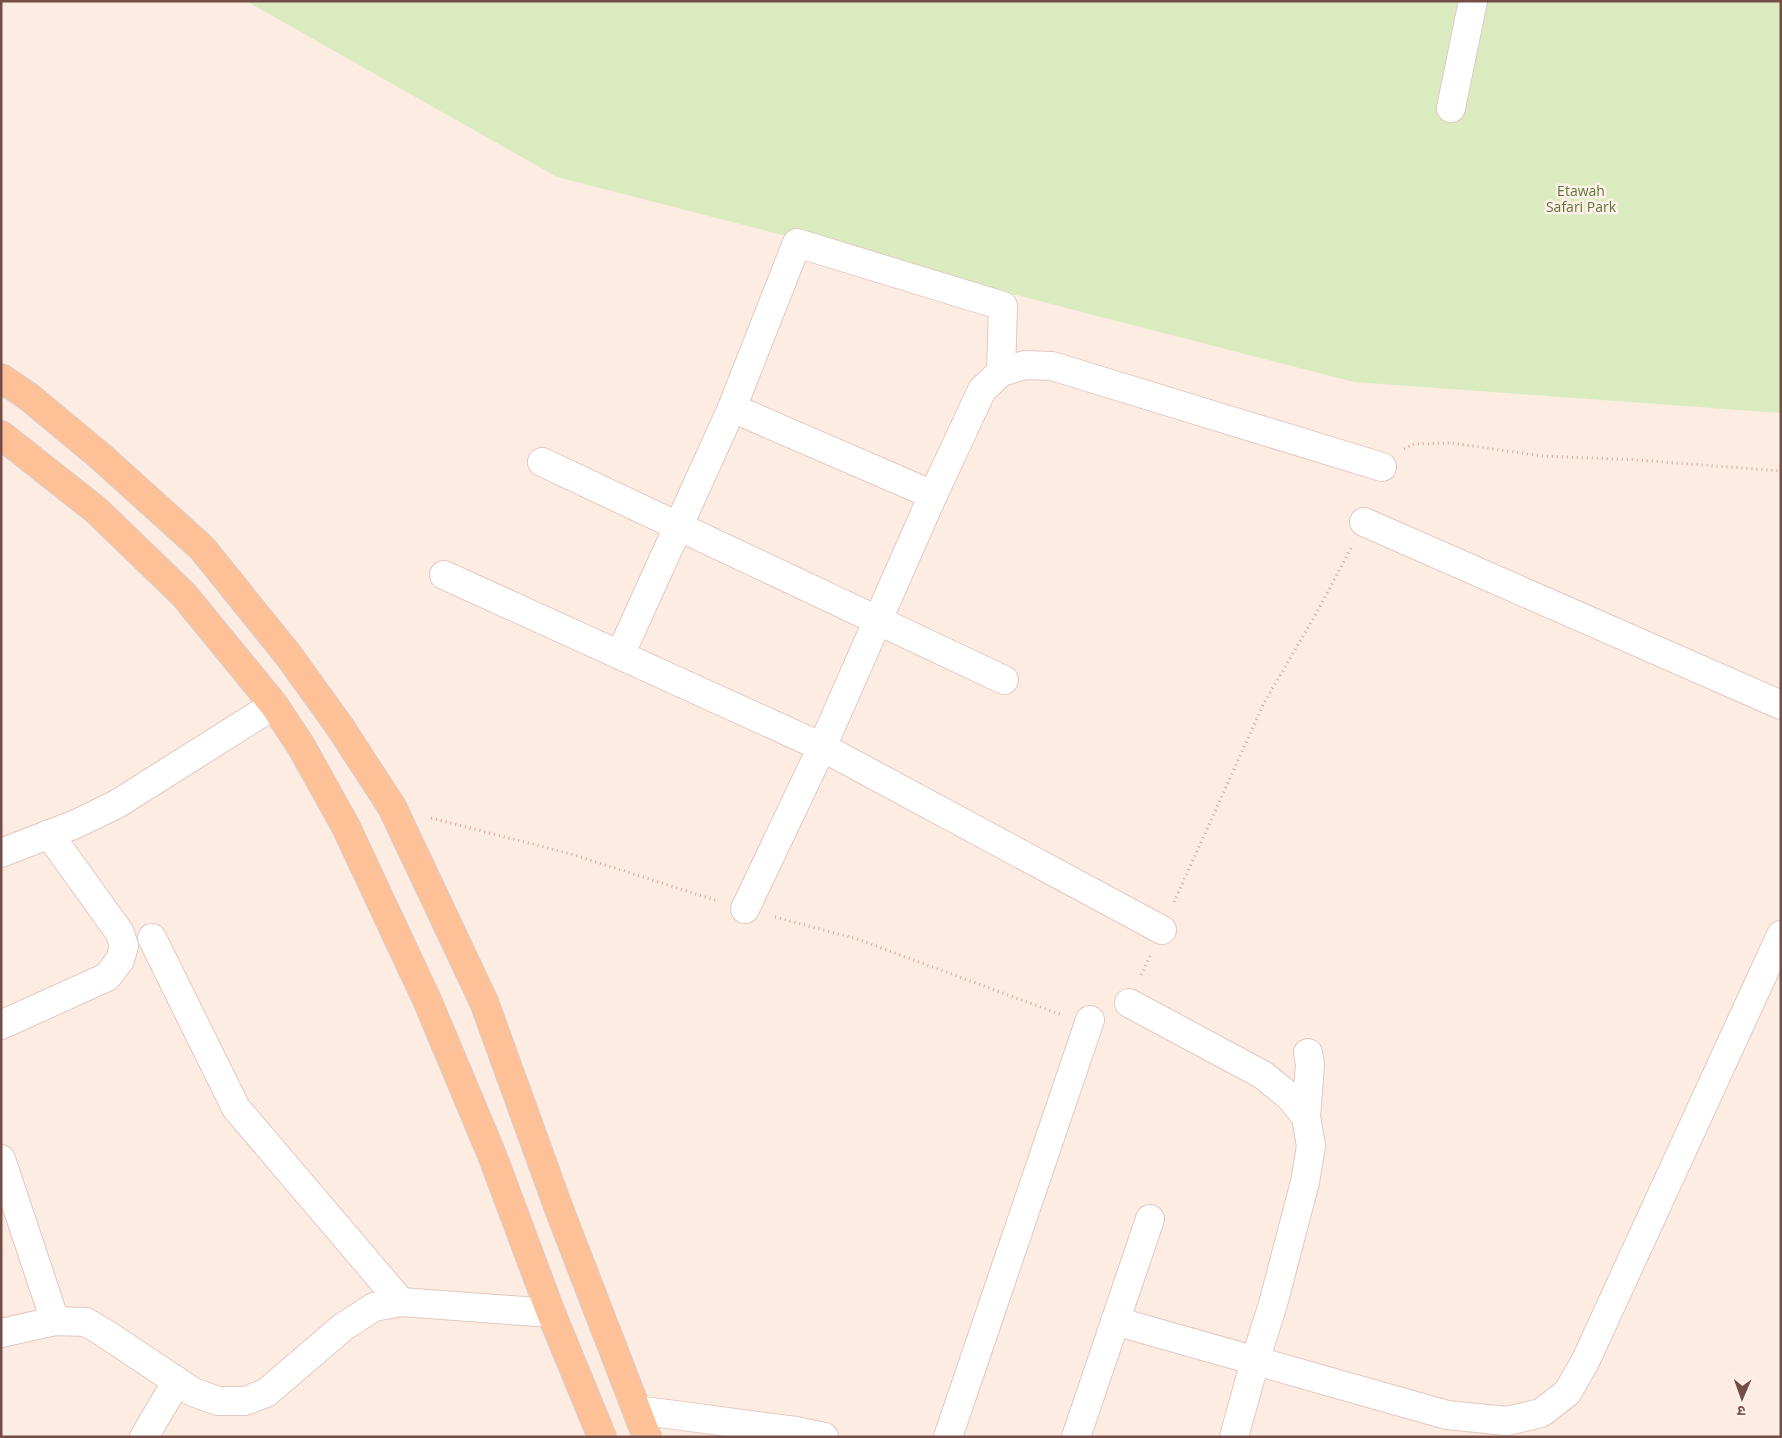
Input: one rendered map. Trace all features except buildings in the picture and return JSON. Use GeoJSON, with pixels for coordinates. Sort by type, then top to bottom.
{"type":"FeatureCollection","features":[{"type":"Feature","properties":{"kind":"main road"},"geometry":{"type":"LineString","coordinates":[[1,378],[29,397],[100,456],[202,548],[289,656],[340,727],[392,807],[484,1002],[558,1210],[647,1437]]}},
{"type":"Feature","properties":{"kind":"main road"},"geometry":{"type":"LineString","coordinates":[[1,435],[96,510],[184,595],[274,705],[301,746],[346,828],[427,1000],[492,1155],[551,1313],[602,1437]]}},
{"type":"Feature","properties":{"kind":"street"},"geometry":{"type":"LineString","coordinates":[[1451,108],[1473,1]]}},
{"type":"Feature","properties":{"kind":"street"},"geometry":{"type":"LineString","coordinates":[[620,655],[732,408],[797,243],[1003,306],[1001,372]]}},
{"type":"Feature","properties":{"kind":"street"},"geometry":{"type":"LineString","coordinates":[[745,909],[822,747],[933,495],[982,390],[1001,372],[1025,365],[1052,366],[1382,467]]}},
{"type":"Feature","properties":{"kind":"street"},"geometry":{"type":"LineString","coordinates":[[732,408],[933,495]]}},
{"type":"Feature","properties":{"kind":"street"},"geometry":{"type":"LineString","coordinates":[[542,462],[1004,680]]}},
{"type":"Feature","properties":{"kind":"street"},"geometry":{"type":"LineString","coordinates":[[1364,522],[1781,705]]}},
{"type":"Feature","properties":{"kind":"street"},"geometry":{"type":"LineString","coordinates":[[444,575],[822,747],[1162,930]]}},
{"type":"Feature","properties":{"kind":"street"},"geometry":{"type":"LineString","coordinates":[[1,853],[76,824],[117,804],[274,705]]}},
{"type":"Feature","properties":{"kind":"street"},"geometry":{"type":"LineString","coordinates":[[1,1025],[107,977],[120,960],[124,946],[120,932],[49,834]]}},
{"type":"Feature","properties":{"kind":"street"},"geometry":{"type":"LineString","coordinates":[[1116,1321],[1446,1415],[1507,1421],[1541,1413],[1567,1393],[1585,1362],[1781,935]]}},
{"type":"Feature","properties":{"kind":"street"},"geometry":{"type":"LineString","coordinates":[[152,938],[236,1108],[401,1302]]}},
{"type":"Feature","properties":{"kind":"street"},"geometry":{"type":"LineString","coordinates":[[1129,1003],[1263,1075],[1290,1097],[1306,1118]]}},
{"type":"Feature","properties":{"kind":"street"},"geometry":{"type":"LineString","coordinates":[[948,1437],[1090,1020]]}},
{"type":"Feature","properties":{"kind":"street"},"geometry":{"type":"LineString","coordinates":[[1234,1437],[1273,1304],[1305,1182],[1311,1146],[1306,1118],[1310,1065],[1308,1053]]}},
{"type":"Feature","properties":{"kind":"street"},"geometry":{"type":"LineString","coordinates":[[1,1159],[55,1321]]}},
{"type":"Feature","properties":{"kind":"street"},"geometry":{"type":"LineString","coordinates":[[1076,1437],[1150,1219]]}},
{"type":"Feature","properties":{"kind":"street"},"geometry":{"type":"LineString","coordinates":[[1,1333],[55,1321],[86,1322],[193,1392],[218,1401],[245,1401],[266,1392],[343,1327],[374,1307],[401,1302],[551,1313]]}},
{"type":"Feature","properties":{"kind":"street"},"geometry":{"type":"LineString","coordinates":[[144,1437],[177,1381]]}},
{"type":"Feature","properties":{"kind":"street"},"geometry":{"type":"LineString","coordinates":[[637,1410],[796,1431],[824,1437]]}},
{"type":"Feature","properties":{"kind":"path"},"geometry":{"type":"LineString","coordinates":[[1382,467],[1393,455],[1414,444],[1452,443],[1542,456],[1638,460],[1781,471]]}},
{"type":"Feature","properties":{"kind":"path"},"geometry":{"type":"LineString","coordinates":[[1129,1003],[1264,702],[1317,612],[1364,522]]}},
{"type":"Feature","properties":{"kind":"path"},"geometry":{"type":"LineString","coordinates":[[392,807],[571,854],[745,909],[857,939],[1064,1015],[1090,1020]]}},
{"type":"Feature","properties":{"kind":"green space","name":"Etawah Safari Park"},"geometry":{"type":"Polygon","coordinates":[[[246,1],[1781,1],[1781,413],[1354,382],[557,177],[246,1]]]}}]}
